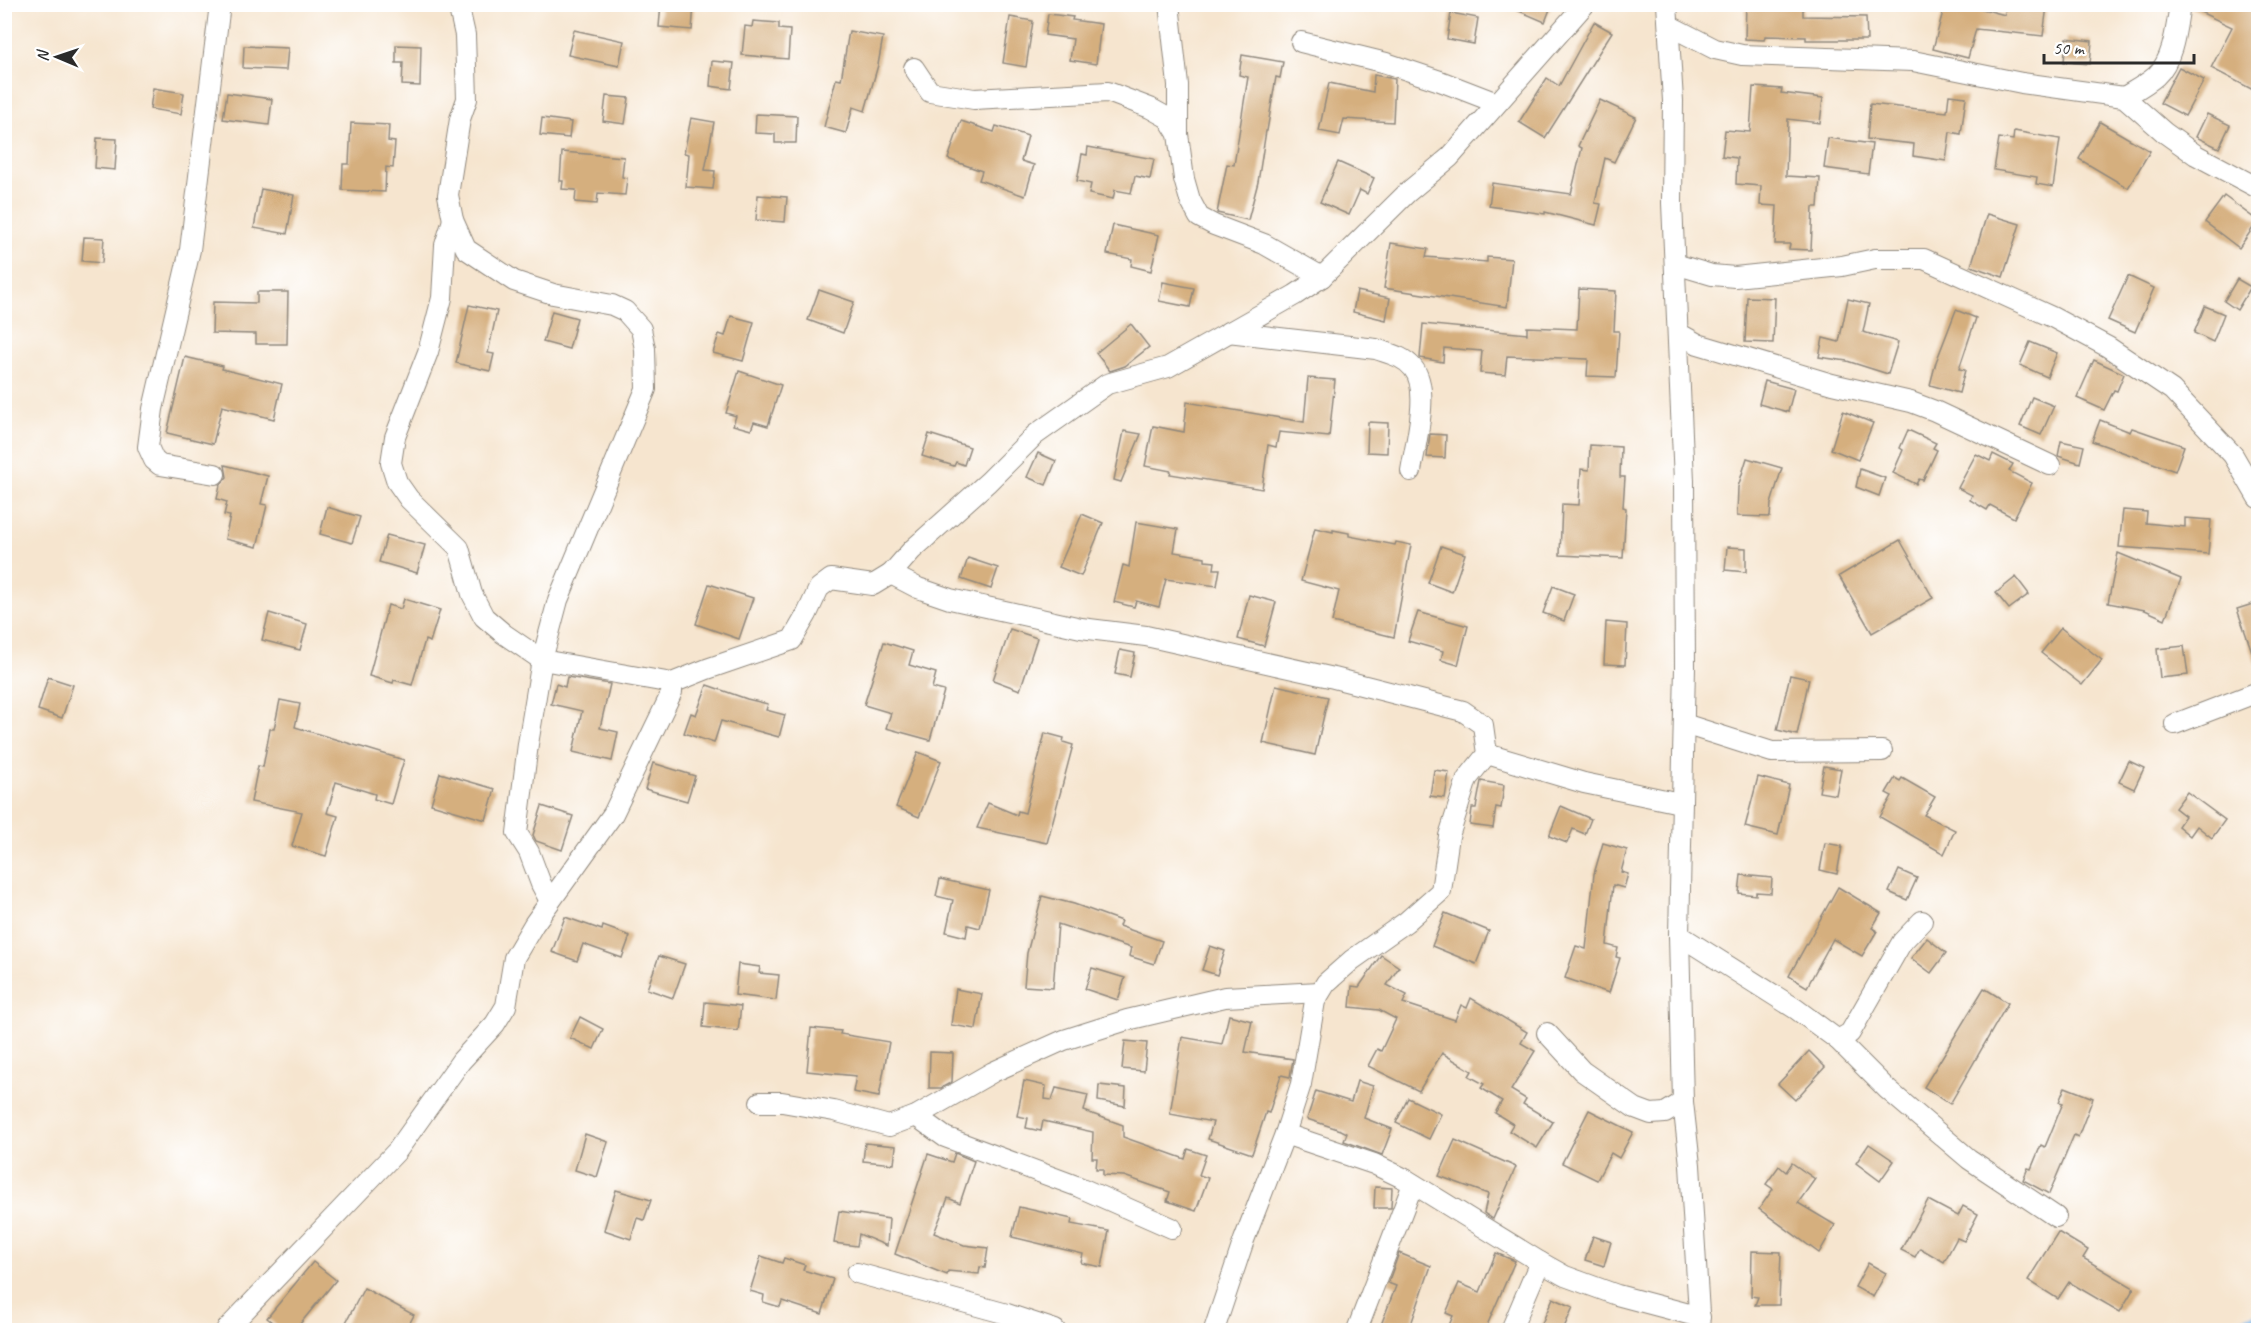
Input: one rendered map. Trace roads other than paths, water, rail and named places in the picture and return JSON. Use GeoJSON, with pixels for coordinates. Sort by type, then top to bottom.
{"type":"FeatureCollection","features":[{"type":"Feature","properties":{"kind":"street"},"geometry":{"type":"LineString","coordinates":[[215,474],[160,465],[154,460],[148,447],[153,409],[190,250],[220,4]]}},
{"type":"Feature","properties":{"kind":"street"},"geometry":{"type":"LineString","coordinates":[[458,4],[465,35],[467,99],[460,119],[448,195],[453,220],[466,249],[514,281],[554,294],[612,305],[625,311],[641,329],[645,349],[646,389],[558,600],[542,660],[528,744],[517,833],[529,852],[550,901]]}},
{"type":"Feature","properties":{"kind":"street"},"geometry":{"type":"LineString","coordinates":[[1169,4],[1178,85],[1178,134],[1184,180],[1190,200],[1199,217],[1264,244],[1322,277]]}},
{"type":"Feature","properties":{"kind":"street"},"geometry":{"type":"LineString","coordinates":[[453,220],[445,245],[442,298],[428,352],[395,437],[391,463],[397,482],[409,499],[459,548],[472,594],[484,617],[504,634],[542,660],[672,684],[707,669],[792,640],[819,588],[831,579],[873,585],[891,574],[912,550],[988,482],[1035,435],[1107,384],[1168,368],[1322,277],[1408,192],[1450,157],[1585,4]]}},
{"type":"Feature","properties":{"kind":"street"},"geometry":{"type":"LineString","coordinates":[[1285,1134],[1374,1164],[1413,1184],[1565,1276],[1700,1324],[1690,1165],[1683,1102],[1679,936],[1680,803],[1684,724],[1684,492],[1672,203],[1674,101],[1667,4]]}},
{"type":"Feature","properties":{"kind":"street"},"geometry":{"type":"LineString","coordinates":[[2124,97],[2156,76],[2164,66],[2175,34],[2180,4]]}},
{"type":"Feature","properties":{"kind":"street"},"geometry":{"type":"LineString","coordinates":[[1670,26],[1715,49],[1742,55],[1913,62],[2022,83],[2124,97],[2165,133],[2196,155],[2259,188]]}},
{"type":"Feature","properties":{"kind":"street"},"geometry":{"type":"LineString","coordinates":[[1300,42],[1386,63],[1497,103]]}},
{"type":"Feature","properties":{"kind":"street"},"geometry":{"type":"LineString","coordinates":[[914,68],[930,92],[974,99],[1108,92],[1130,99],[1168,118],[1178,134]]}},
{"type":"Feature","properties":{"kind":"street"},"geometry":{"type":"LineString","coordinates":[[1675,264],[1704,273],[1735,277],[1842,266],[1875,259],[1906,258],[1932,262],[2108,346],[2172,390],[2233,455],[2259,498]]}},
{"type":"Feature","properties":{"kind":"street"},"geometry":{"type":"LineString","coordinates":[[1228,332],[1376,349],[1400,357],[1414,369],[1422,392],[1411,471]]}},
{"type":"Feature","properties":{"kind":"street"},"geometry":{"type":"LineString","coordinates":[[1678,333],[1698,344],[1832,384],[1911,402],[2050,465]]}},
{"type":"Feature","properties":{"kind":"street"},"geometry":{"type":"LineString","coordinates":[[891,574],[918,588],[950,599],[1081,628],[1146,636],[1334,678],[1462,711],[1483,725],[1487,754],[1467,779],[1449,836],[1441,891],[1399,927],[1352,960],[1326,983],[1315,1001],[1301,1084],[1214,1330]]}},
{"type":"Feature","properties":{"kind":"street"},"geometry":{"type":"LineString","coordinates":[[226,1330],[397,1151],[461,1061],[495,1024],[506,1006],[514,958],[550,901],[612,814],[672,692],[672,684]]}},
{"type":"Feature","properties":{"kind":"street"},"geometry":{"type":"LineString","coordinates":[[2175,724],[2259,692]]}},
{"type":"Feature","properties":{"kind":"street"},"geometry":{"type":"LineString","coordinates":[[1684,724],[1772,752],[1882,751]]}},
{"type":"Feature","properties":{"kind":"street"},"geometry":{"type":"LineString","coordinates":[[1487,754],[1584,783],[1680,803]]}},
{"type":"Feature","properties":{"kind":"street"},"geometry":{"type":"LineString","coordinates":[[1838,1040],[1850,1033],[1902,942],[1922,921]]}},
{"type":"Feature","properties":{"kind":"street"},"geometry":{"type":"LineString","coordinates":[[1679,936],[1796,1009],[1838,1040],[1888,1090],[1969,1159],[2056,1217]]}},
{"type":"Feature","properties":{"kind":"street"},"geometry":{"type":"LineString","coordinates":[[760,1102],[782,1102],[834,1111],[889,1126],[916,1116],[993,1072],[1064,1040],[1127,1020],[1225,997],[1320,992]]}},
{"type":"Feature","properties":{"kind":"street"},"geometry":{"type":"LineString","coordinates":[[1547,1033],[1582,1071],[1635,1108],[1651,1114],[1665,1113],[1683,1102]]}},
{"type":"Feature","properties":{"kind":"street"},"geometry":{"type":"LineString","coordinates":[[916,1116],[945,1137],[1079,1187],[1172,1228]]}},
{"type":"Feature","properties":{"kind":"street"},"geometry":{"type":"LineString","coordinates":[[1357,1330],[1413,1184]]}},
{"type":"Feature","properties":{"kind":"street"},"geometry":{"type":"LineString","coordinates":[[1511,1330],[1540,1262]]}},
{"type":"Feature","properties":{"kind":"street"},"geometry":{"type":"LineString","coordinates":[[857,1273],[1008,1314],[1055,1330]]}},
{"type":"Feature","properties":{"kind":"waterway"},"geometry":{"type":"LineString","coordinates":[[2212,1330],[2258,1315]]}}]}
